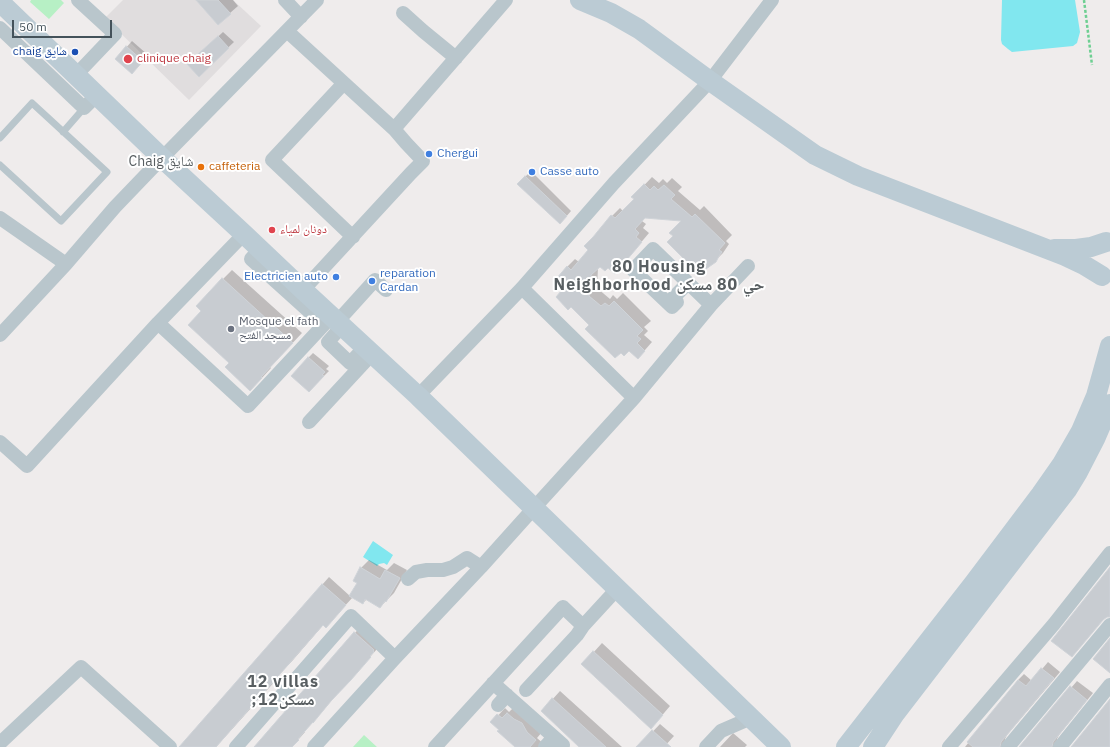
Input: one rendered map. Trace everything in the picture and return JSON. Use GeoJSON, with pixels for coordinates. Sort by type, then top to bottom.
{"type":"FeatureCollection","features":[{"type":"Feature","properties":{"kind":"main road"},"geometry":{"type":"LineString","coordinates":[[580,0],[611,13],[639,29],[815,155],[858,176],[1084,265],[1106,282]]}},
{"type":"Feature","properties":{"kind":"main road"},"geometry":{"type":"LineString","coordinates":[[0,2],[75,76],[90,102],[162,158],[418,396],[779,746]]}},
{"type":"Feature","properties":{"kind":"main road"},"geometry":{"type":"LineString","coordinates":[[1046,249],[1061,250],[1091,247],[1108,240]]}},
{"type":"Feature","properties":{"kind":"main road"},"geometry":{"type":"LineString","coordinates":[[1106,282],[1099,268],[1099,259],[1101,250],[1108,240]]}},
{"type":"Feature","properties":{"kind":"main road"},"geometry":{"type":"LineString","coordinates":[[846,747],[974,583],[1062,464],[1081,431],[1096,396],[1110,346]]}},
{"type":"Feature","properties":{"kind":"main road"},"geometry":{"type":"LineString","coordinates":[[873,747],[894,715],[1067,490],[1095,439],[1110,404]]}},
{"type":"Feature","properties":{"kind":"street"},"geometry":{"type":"LineString","coordinates":[[75,76],[115,34],[78,0]]}},
{"type":"Feature","properties":{"kind":"street"},"geometry":{"type":"LineString","coordinates":[[285,0],[301,17]]}},
{"type":"Feature","properties":{"kind":"street"},"geometry":{"type":"LineString","coordinates":[[0,334],[66,264],[115,207],[317,0]]}},
{"type":"Feature","properties":{"kind":"street"},"geometry":{"type":"LineString","coordinates":[[394,129],[506,0]]}},
{"type":"Feature","properties":{"kind":"street"},"geometry":{"type":"LineString","coordinates":[[418,396],[522,288],[614,183],[710,81],[772,0]]}},
{"type":"Feature","properties":{"kind":"street"},"geometry":{"type":"LineString","coordinates":[[403,13],[422,31],[456,58]]}},
{"type":"Feature","properties":{"kind":"street"},"geometry":{"type":"LineString","coordinates":[[0,28],[90,102]]}},
{"type":"Feature","properties":{"kind":"street"},"geometry":{"type":"LineString","coordinates":[[287,31],[394,129],[423,161],[410,173],[303,290]]}},
{"type":"Feature","properties":{"kind":"street"},"geometry":{"type":"LineString","coordinates":[[344,83],[272,160],[352,237]]}},
{"type":"Feature","properties":{"kind":"street"},"geometry":{"type":"LineString","coordinates":[[0,218],[66,264]]}},
{"type":"Feature","properties":{"kind":"street"},"geometry":{"type":"LineString","coordinates":[[0,442],[27,466],[158,323],[244,234]]}},
{"type":"Feature","properties":{"kind":"street"},"geometry":{"type":"LineString","coordinates":[[260,249],[251,259],[312,314],[333,317]]}},
{"type":"Feature","properties":{"kind":"street"},"geometry":{"type":"LineString","coordinates":[[314,747],[481,567],[634,398],[711,305],[748,266]]}},
{"type":"Feature","properties":{"kind":"street"},"geometry":{"type":"LineString","coordinates":[[158,323],[248,406],[333,317],[375,280],[386,290]]}},
{"type":"Feature","properties":{"kind":"street"},"geometry":{"type":"LineString","coordinates":[[688,283],[711,305]]}},
{"type":"Feature","properties":{"kind":"street"},"geometry":{"type":"LineString","coordinates":[[522,288],[634,398]]}},
{"type":"Feature","properties":{"kind":"street"},"geometry":{"type":"LineString","coordinates":[[310,422],[368,350]]}},
{"type":"Feature","properties":{"kind":"street"},"geometry":{"type":"LineString","coordinates":[[949,747],[1054,624],[1110,553]]}},
{"type":"Feature","properties":{"kind":"street"},"geometry":{"type":"LineString","coordinates":[[408,579],[416,572],[443,570],[453,567],[468,558],[481,567]]}},
{"type":"Feature","properties":{"kind":"street"},"geometry":{"type":"LineString","coordinates":[[526,690],[617,589]]}},
{"type":"Feature","properties":{"kind":"street"},"geometry":{"type":"LineString","coordinates":[[434,747],[563,607],[583,626]]}},
{"type":"Feature","properties":{"kind":"street"},"geometry":{"type":"LineString","coordinates":[[236,747],[351,616],[395,658]]}},
{"type":"Feature","properties":{"kind":"street"},"geometry":{"type":"LineString","coordinates":[[1008,747],[1110,625]]}},
{"type":"Feature","properties":{"kind":"street"},"geometry":{"type":"LineString","coordinates":[[0,743],[81,667],[170,747]]}},
{"type":"Feature","properties":{"kind":"street"},"geometry":{"type":"LineString","coordinates":[[493,683],[502,700],[539,723],[533,730],[552,744]]}},
{"type":"Feature","properties":{"kind":"street"},"geometry":{"type":"LineString","coordinates":[[1060,747],[1110,685]]}},
{"type":"Feature","properties":{"kind":"street"},"geometry":{"type":"LineString","coordinates":[[706,747],[721,730],[751,718]]}},
{"type":"Feature","properties":{"kind":"lane"},"geometry":{"type":"LineString","coordinates":[[63,132],[90,102]]}},
{"type":"Feature","properties":{"kind":"lane"},"geometry":{"type":"LineString","coordinates":[[0,138],[32,103],[107,172],[61,222],[0,166]]}},
{"type":"Feature","properties":{"kind":"path"},"geometry":{"type":"LineString","coordinates":[[1084,0],[1092,65]]}},
{"type":"Feature","properties":{"kind":"shaded area"},"geometry":{"type":"Polygon","coordinates":[[[123,0],[233,0],[261,26],[189,100],[105,18],[123,0]]]}},
{"type":"Feature","properties":{"kind":"green space"},"geometry":{"type":"Polygon","coordinates":[[[31,0],[61,0],[64,3],[49,19],[30,2],[31,0]]]}},
{"type":"Feature","properties":{"kind":"green space"},"geometry":{"type":"Polygon","coordinates":[[[364,735],[377,747],[353,747],[364,735]]]}},
{"type":"Feature","properties":{"kind":"water"},"geometry":{"type":"Polygon","coordinates":[[[1002,0],[1075,0],[1080,32],[1077,43],[1073,46],[1012,52],[1002,44],[1001,40],[1002,0]]]}},
{"type":"Feature","properties":{"kind":"water"},"geometry":{"type":"Polygon","coordinates":[[[373,541],[393,555],[387,565],[384,563],[377,566],[363,557],[373,541]]]}},
{"type":"Feature","properties":{"kind":"building"},"geometry":{"type":"Polygon","coordinates":[[[196,0],[218,0],[231,14],[218,25],[196,0]]]}},
{"type":"Feature","properties":{"kind":"building"},"geometry":{"type":"Polygon","coordinates":[[[218,36],[229,48],[199,77],[187,64],[218,36]]]}},
{"type":"Feature","properties":{"kind":"building"},"geometry":{"type":"Polygon","coordinates":[[[126,46],[143,61],[132,74],[115,59],[126,46]]]}},
{"type":"Feature","properties":{"kind":"building"},"geometry":{"type":"Polygon","coordinates":[[[525,176],[567,216],[560,224],[517,184],[525,176]]]}},
{"type":"Feature","properties":{"kind":"building"},"geometry":{"type":"Polygon","coordinates":[[[644,184],[650,190],[654,186],[658,190],[664,185],[675,195],[671,199],[692,217],[695,214],[725,243],[719,250],[722,252],[716,262],[706,269],[702,265],[696,271],[667,242],[673,236],[669,233],[681,221],[645,218],[635,229],[639,233],[636,237],[642,242],[615,274],[608,268],[605,271],[600,267],[591,275],[589,296],[601,306],[605,303],[609,306],[614,301],[643,330],[637,336],[641,339],[637,343],[645,351],[638,359],[629,351],[624,356],[621,353],[615,358],[585,329],[589,325],[571,307],[568,310],[556,297],[561,291],[558,287],[562,283],[557,278],[567,266],[571,270],[588,250],[584,246],[611,215],[615,218],[634,199],[631,197],[644,184]]]}},
{"type":"Feature","properties":{"kind":"building"},"geometry":{"type":"Polygon","coordinates":[[[222,278],[293,343],[250,391],[225,367],[229,363],[188,325],[201,311],[196,306],[222,278]]]}},
{"type":"Feature","properties":{"kind":"building"},"geometry":{"type":"Polygon","coordinates":[[[308,357],[325,372],[322,375],[324,376],[309,392],[291,376],[308,357]]]}},
{"type":"Feature","properties":{"kind":"building"},"geometry":{"type":"Polygon","coordinates":[[[360,567],[380,579],[385,570],[400,578],[386,602],[385,601],[380,608],[365,599],[363,604],[349,596],[357,583],[353,581],[360,567]]]}},
{"type":"Feature","properties":{"kind":"building"},"geometry":{"type":"Polygon","coordinates":[[[1110,567],[1110,617],[1103,620],[1072,657],[1051,641],[1110,567]]]}},
{"type":"Feature","properties":{"kind":"building"},"geometry":{"type":"Polygon","coordinates":[[[322,584],[346,605],[326,628],[323,625],[216,747],[179,747],[322,584]]]}},
{"type":"Feature","properties":{"kind":"building"},"geometry":{"type":"Polygon","coordinates":[[[354,632],[374,650],[374,652],[298,739],[299,740],[292,747],[254,747],[354,632]]]}},
{"type":"Feature","properties":{"kind":"building"},"geometry":{"type":"Polygon","coordinates":[[[1110,638],[1110,673],[1093,659],[1110,638]]]}},
{"type":"Feature","properties":{"kind":"building"},"geometry":{"type":"Polygon","coordinates":[[[593,651],[663,715],[651,729],[581,664],[593,651]]]}},
{"type":"Feature","properties":{"kind":"building"},"geometry":{"type":"Polygon","coordinates":[[[1041,668],[1054,678],[1001,742],[1000,747],[973,747],[967,742],[1018,680],[1026,686],[1041,668]]]}},
{"type":"Feature","properties":{"kind":"building"},"geometry":{"type":"Polygon","coordinates":[[[1070,686],[1087,700],[1053,742],[1052,747],[1019,747],[1070,686]]]}},
{"type":"Feature","properties":{"kind":"building"},"geometry":{"type":"Polygon","coordinates":[[[552,698],[606,747],[579,747],[541,711],[552,698]]]}},
{"type":"Feature","properties":{"kind":"building"},"geometry":{"type":"Polygon","coordinates":[[[1110,699],[1110,747],[1071,747],[1110,699]]]}},
{"type":"Feature","properties":{"kind":"building"},"geometry":{"type":"Polygon","coordinates":[[[507,713],[522,723],[527,732],[536,740],[530,747],[515,747],[497,731],[499,730],[490,722],[497,714],[502,718],[507,713]]]}},
{"type":"Feature","properties":{"kind":"building"},"geometry":{"type":"Polygon","coordinates":[[[652,730],[671,747],[636,747],[652,730]]]}},
{"type":"Feature","properties":{"kind":"place","name":"chaig شايق"},"geometry":{"type":"Point","coordinates":[75,52]}},
{"type":"Feature","properties":{"kind":"place","name":"clinique chaig"},"geometry":{"type":"Point","coordinates":[128,59]}},
{"type":"Feature","properties":{"kind":"place","name":"Chergui"},"geometry":{"type":"Point","coordinates":[429,154]}},
{"type":"Feature","properties":{"kind":"place","name":"caffeteria"},"geometry":{"type":"Point","coordinates":[201,167]}},
{"type":"Feature","properties":{"kind":"place","name":"Casse auto"},"geometry":{"type":"Point","coordinates":[532,172]}},
{"type":"Feature","properties":{"kind":"place","name":"دونان لمياء"},"geometry":{"type":"Point","coordinates":[272,230]}},
{"type":"Feature","properties":{"kind":"place","name":"Electricien auto"},"geometry":{"type":"Point","coordinates":[336,277]}},
{"type":"Feature","properties":{"kind":"place","name":"reparation Cardan"},"geometry":{"type":"Point","coordinates":[372,281]}},
{"type":"Feature","properties":{"kind":"place","name":"Mosque el fath مسجد الفتح"},"geometry":{"type":"Point","coordinates":[231,329]}},
{"type":"Feature","properties":{"kind":"district","name":"Chaig شايق"},"geometry":{"type":"Point","coordinates":[161,162]}},
{"type":"Feature","properties":{"kind":"district","name":"80 Housing Neighborhood حي 80 مسكن"},"geometry":{"type":"Point","coordinates":[659,276]}},
{"type":"Feature","properties":{"kind":"district","name":"12 villas ;12مسكن"},"geometry":{"type":"Point","coordinates":[283,691]}}]}
